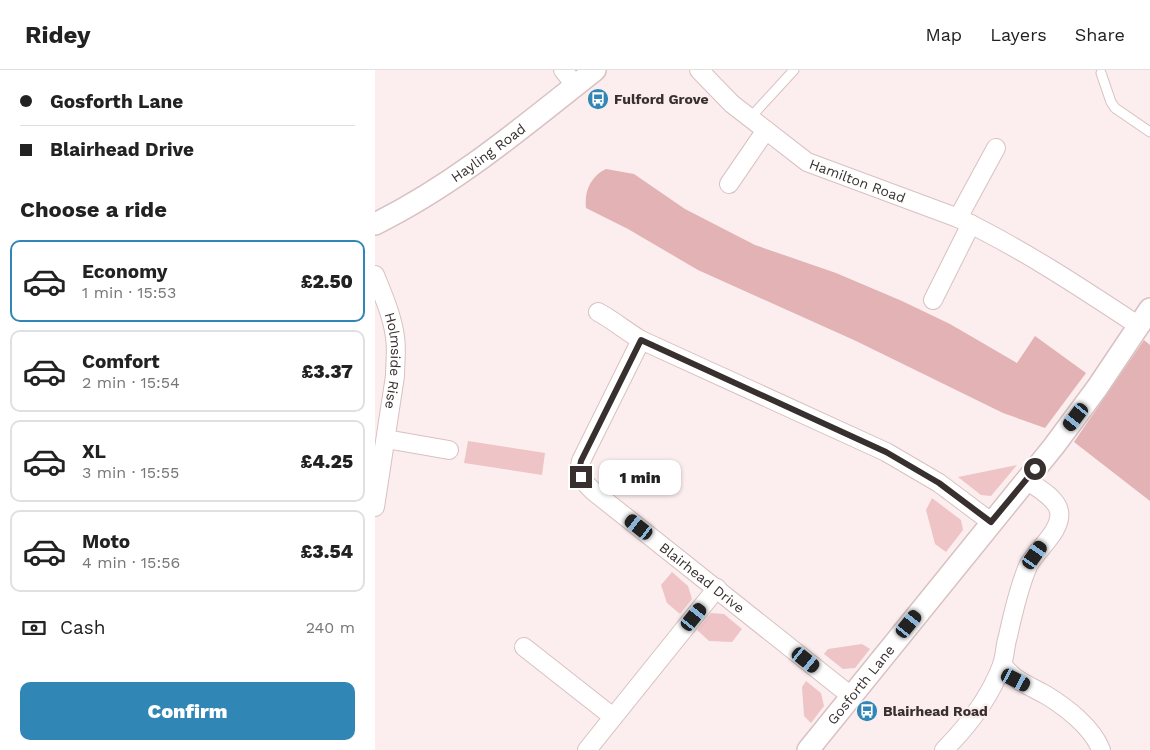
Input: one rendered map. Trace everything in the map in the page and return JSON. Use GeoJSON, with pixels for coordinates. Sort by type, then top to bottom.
{"type":"FeatureCollection","features":[{"type":"Feature","properties":{"kind":"street","name":"Hayling Road"},"geometry":{"type":"LineString","coordinates":[[375,224],[403,210],[448,182],[519,131],[569,78],[595,70]]}},
{"type":"Feature","properties":{"kind":"street","name":"Hamilton Road"},"geometry":{"type":"LineString","coordinates":[[699,70],[732,104],[807,162],[965,221],[1144,318]]}},
{"type":"Feature","properties":{"kind":"street"},"geometry":{"type":"LineString","coordinates":[[729,184],[765,130]]}},
{"type":"Feature","properties":{"kind":"street"},"geometry":{"type":"LineString","coordinates":[[933,300],[996,148]]}},
{"type":"Feature","properties":{"kind":"street","name":"Holmside Rise"},"geometry":{"type":"LineString","coordinates":[[375,275],[389,309],[395,338],[395,376],[375,507]]}},
{"type":"Feature","properties":{"kind":"street"},"geometry":{"type":"LineString","coordinates":[[598,312],[641,340],[886,452],[939,483],[991,522]]}},
{"type":"Feature","properties":{"kind":"street","name":"Gosforth Lane"},"geometry":{"type":"LineString","coordinates":[[808,750],[1026,480],[1097,388],[1144,318]]}},
{"type":"Feature","properties":{"kind":"street","name":"Blairhead Drive"},"geometry":{"type":"LineString","coordinates":[[641,340],[581,461],[579,471],[584,482],[851,696]]}},
{"type":"Feature","properties":{"kind":"street"},"geometry":{"type":"LineString","coordinates":[[386,439],[449,450]]}},
{"type":"Feature","properties":{"kind":"street"},"geometry":{"type":"LineString","coordinates":[[944,750],[959,735],[991,688],[1002,664],[1008,636],[1029,565],[1058,522],[1059,510],[1053,502],[1026,480]]}},
{"type":"Feature","properties":{"kind":"street"},"geometry":{"type":"LineString","coordinates":[[587,750],[717,588]]}},
{"type":"Feature","properties":{"kind":"street"},"geometry":{"type":"LineString","coordinates":[[524,647],[613,717]]}},
{"type":"Feature","properties":{"kind":"street"},"geometry":{"type":"LineString","coordinates":[[1002,664],[1016,680],[1047,696],[1080,722],[1095,738],[1101,750]]}},
{"type":"Feature","properties":{"kind":"lane"},"geometry":{"type":"LineString","coordinates":[[750,118],[795,70]]}},
{"type":"Feature","properties":{"kind":"lane"},"geometry":{"type":"LineString","coordinates":[[1101,73],[1115,108],[1150,132]]}},
{"type":"Feature","properties":{"kind":"shaded area"},"geometry":{"type":"Polygon","coordinates":[[[606,169],[634,174],[685,209],[755,245],[836,273],[902,301],[950,324],[1017,363],[1035,336],[1086,373],[1045,428],[1003,413],[856,341],[698,270],[628,229],[586,208],[587,190],[596,176],[606,169]]]}},
{"type":"Feature","properties":{"kind":"shaded area"},"geometry":{"type":"Polygon","coordinates":[[[1144,340],[1150,345],[1150,501],[1074,442],[1144,340]]]}},
{"type":"Feature","properties":{"kind":"shaded area"},"geometry":{"type":"Polygon","coordinates":[[[468,441],[545,453],[542,475],[464,463],[468,441]]]}},
{"type":"Feature","properties":{"kind":"shaded area"},"geometry":{"type":"Polygon","coordinates":[[[1017,465],[991,496],[981,495],[958,477],[1017,465]]]}},
{"type":"Feature","properties":{"kind":"shaded area"},"geometry":{"type":"Polygon","coordinates":[[[932,498],[961,520],[963,530],[946,552],[935,544],[926,510],[932,498]]]}},
{"type":"Feature","properties":{"kind":"shaded area"},"geometry":{"type":"Polygon","coordinates":[[[672,572],[688,586],[692,599],[680,614],[667,603],[661,585],[672,572]]]}},
{"type":"Feature","properties":{"kind":"shaded area"},"geometry":{"type":"Polygon","coordinates":[[[711,613],[724,614],[742,629],[732,642],[709,641],[697,630],[711,613]]]}},
{"type":"Feature","properties":{"kind":"shaded area"},"geometry":{"type":"Polygon","coordinates":[[[862,644],[870,649],[855,668],[843,669],[824,654],[828,649],[862,644]]]}},
{"type":"Feature","properties":{"kind":"shaded area"},"geometry":{"type":"Polygon","coordinates":[[[806,681],[821,693],[824,706],[811,723],[804,716],[802,687],[806,681]]]}},
{"type":"Feature","properties":{"kind":"place","name":"Fulford Grove"},"geometry":{"type":"Point","coordinates":[598,99]}},
{"type":"Feature","properties":{"kind":"place","name":"Blairhead Road"},"geometry":{"type":"Point","coordinates":[867,711]}},
{"type":"Feature","properties":{"kind":"route"},"geometry":{"type":"LineString","coordinates":[[581,477],[579,471],[581,461],[641,340],[886,452],[939,483],[991,522],[1035,469]]}}]}
